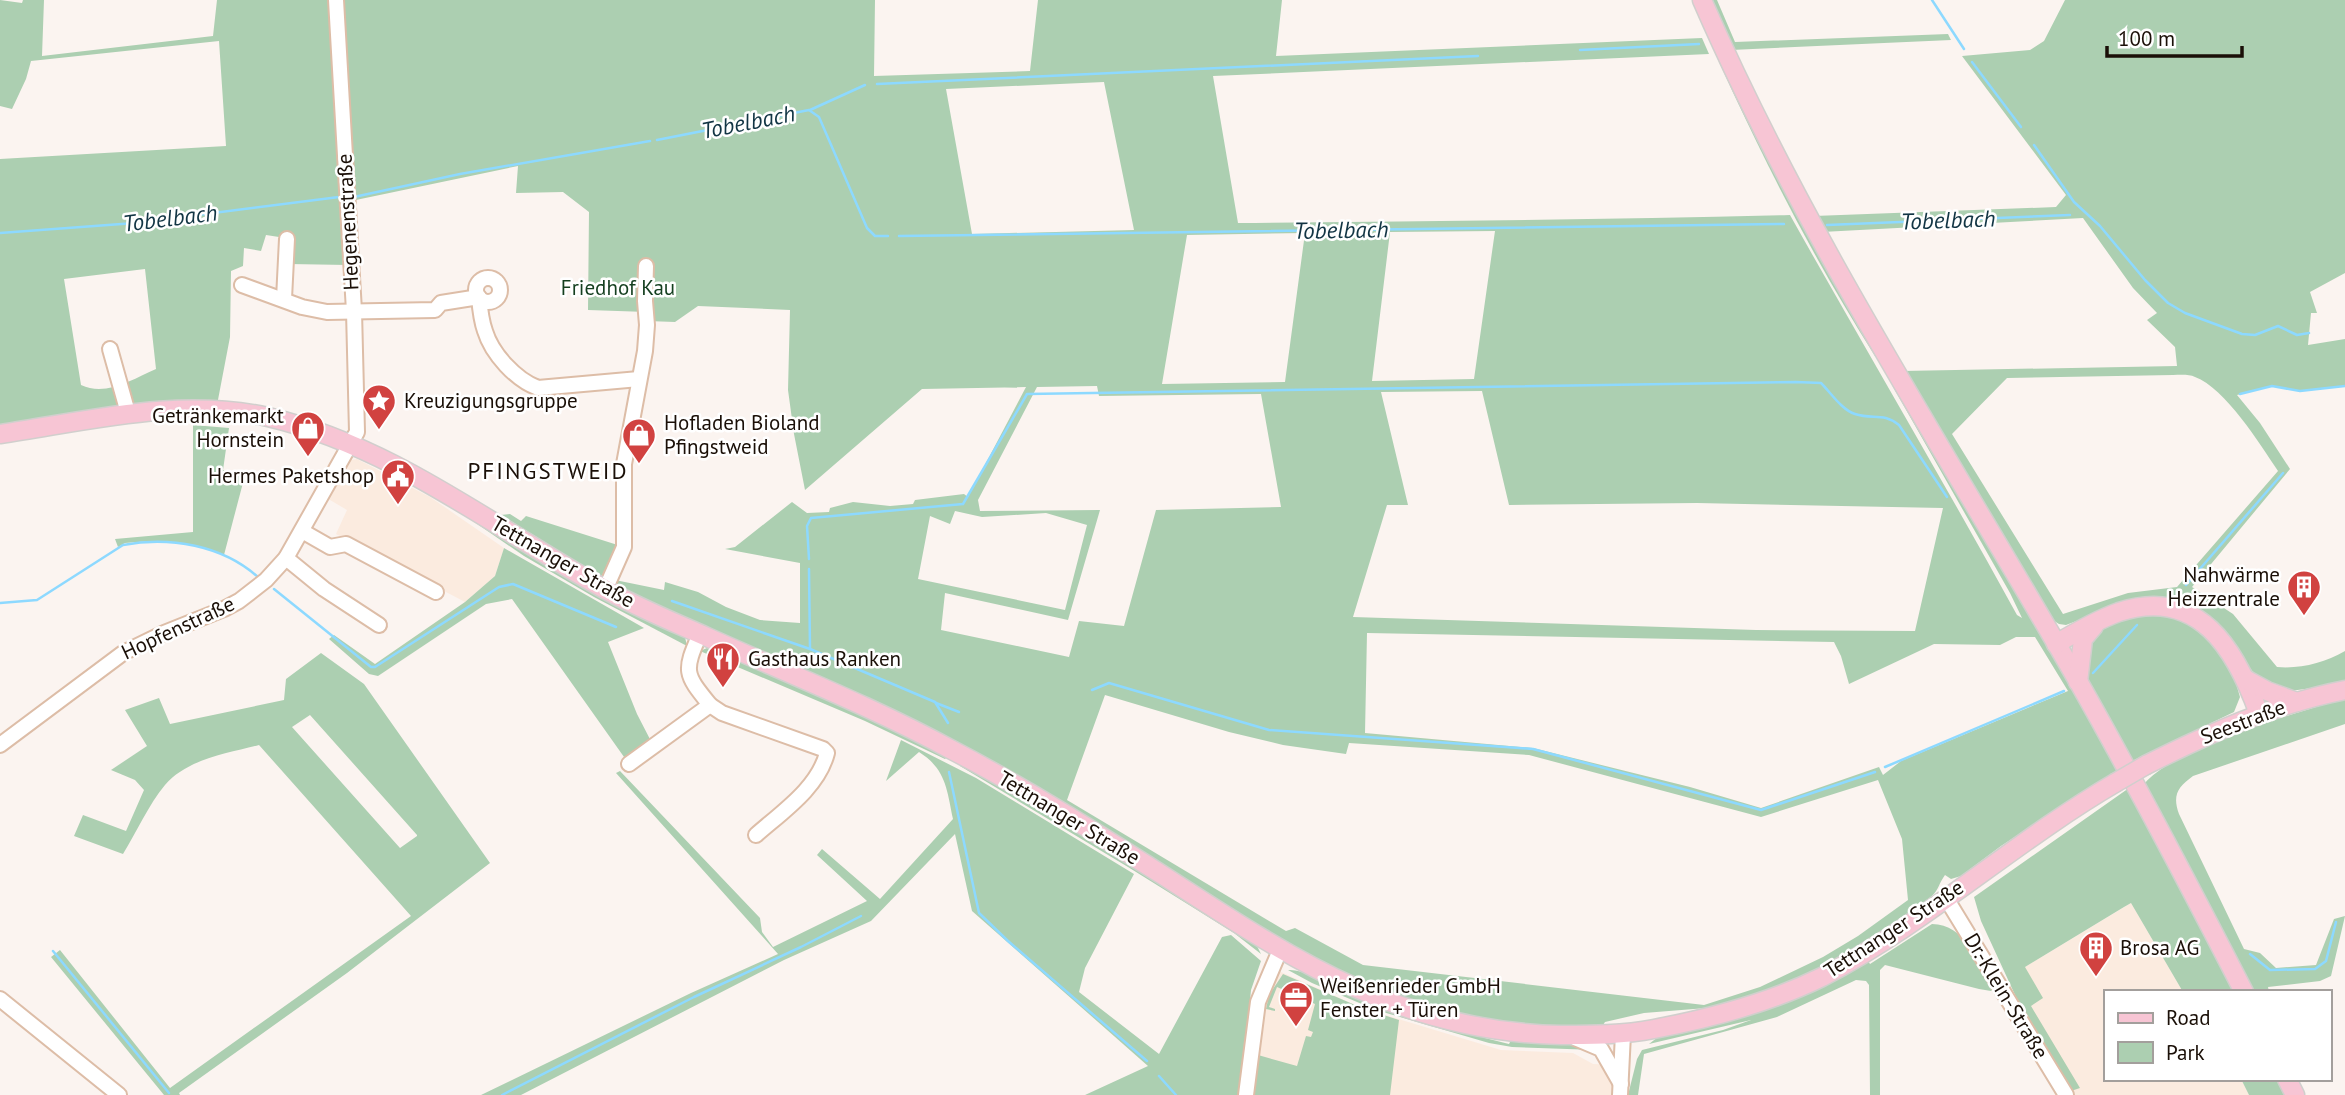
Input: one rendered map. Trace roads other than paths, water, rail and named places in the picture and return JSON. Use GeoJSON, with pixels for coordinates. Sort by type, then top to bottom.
{"type":"FeatureCollection","features":[{"type":"Feature","properties":{"kind":"main road"},"geometry":{"type":"LineString","coordinates":[[1702,0],[1767,140],[1812,227],[2078,682],[2243,990]]}},
{"type":"Feature","properties":{"kind":"main road","name":"Tettnanger Straße"},"geometry":{"type":"LineString","coordinates":[[0,433],[128,413],[197,409],[247,414],[300,426],[351,444],[397,465],[605,590],[871,710],[959,753],[1091,830],[1280,950],[1350,986],[1407,1009],[1487,1028],[1567,1035],[1623,1034],[1737,1010],[1788,992],[1857,957],[1947,898],[2036,833],[2115,783]]}},
{"type":"Feature","properties":{"kind":"main road"},"geometry":{"type":"LineString","coordinates":[[2056,644],[2122,611],[2166,608],[2181,612],[2192,616],[2215,632],[2228,646],[2259,714]]}},
{"type":"Feature","properties":{"kind":"main road"},"geometry":{"type":"LineString","coordinates":[[2078,682],[2083,639],[2095,623]]}},
{"type":"Feature","properties":{"kind":"main road"},"geometry":{"type":"LineString","coordinates":[[2245,679],[2297,702]]}},
{"type":"Feature","properties":{"kind":"main road","name":"Seestraße"},"geometry":{"type":"LineString","coordinates":[[2115,783],[2213,732],[2259,714],[2345,690]]}},
{"type":"Feature","properties":{"kind":"street","name":"Hegenenstraße"},"geometry":{"type":"LineString","coordinates":[[335,0],[358,417],[357,432],[351,444]]}},
{"type":"Feature","properties":{"kind":"street"},"geometry":{"type":"LineString","coordinates":[[284,299],[287,239]]}},
{"type":"Feature","properties":{"kind":"street"},"geometry":{"type":"LineString","coordinates":[[605,590],[624,547],[625,452],[648,324],[645,300],[646,266]]}},
{"type":"Feature","properties":{"kind":"street"},"geometry":{"type":"LineString","coordinates":[[242,285],[302,307],[327,312],[354,311]]}},
{"type":"Feature","properties":{"kind":"street","name":"Hegenenstraße"},"geometry":{"type":"LineString","coordinates":[[354,311],[435,310],[441,303],[479,297],[488,339],[510,368],[530,385],[538,388],[639,379]]}},
{"type":"Feature","properties":{"kind":"street"},"geometry":{"type":"LineString","coordinates":[[110,349],[128,413]]}},
{"type":"Feature","properties":{"kind":"street","name":"Hopfenstraße"},"geometry":{"type":"LineString","coordinates":[[0,745],[123,653],[239,601],[267,580],[286,558],[351,444]]}},
{"type":"Feature","properties":{"kind":"street"},"geometry":{"type":"LineString","coordinates":[[302,531],[330,547],[346,544],[436,592]]}},
{"type":"Feature","properties":{"kind":"street"},"geometry":{"type":"LineString","coordinates":[[286,558],[324,589],[379,625]]}},
{"type":"Feature","properties":{"kind":"street"},"geometry":{"type":"LineString","coordinates":[[700,634],[689,661],[688,676],[710,705],[722,713],[823,749],[827,753],[816,777],[803,793],[756,835]]}},
{"type":"Feature","properties":{"kind":"street"},"geometry":{"type":"LineString","coordinates":[[629,764],[710,705]]}},
{"type":"Feature","properties":{"kind":"street","name":"Dr.-Klein-Straße"},"geometry":{"type":"LineString","coordinates":[[1947,898],[2066,1095]]}},
{"type":"Feature","properties":{"kind":"street"},"geometry":{"type":"LineString","coordinates":[[1246,1095],[1258,1002],[1280,950]]}},
{"type":"Feature","properties":{"kind":"street"},"geometry":{"type":"LineString","coordinates":[[0,999],[119,1095]]}},
{"type":"Feature","properties":{"kind":"street"},"geometry":{"type":"LineString","coordinates":[[1621,1090],[1623,1034]]}},
{"type":"Feature","properties":{"kind":"street"},"geometry":{"type":"LineString","coordinates":[[1567,1035],[1601,1049],[1621,1090]]}},
{"type":"Feature","properties":{"kind":"waterway"},"geometry":{"type":"LineString","coordinates":[[1932,0],[1964,49]]}},
{"type":"Feature","properties":{"kind":"waterway"},"geometry":{"type":"LineString","coordinates":[[1580,50],[1699,44]]}},
{"type":"Feature","properties":{"kind":"waterway"},"geometry":{"type":"LineString","coordinates":[[877,84],[1478,56]]}},
{"type":"Feature","properties":{"kind":"waterway"},"geometry":{"type":"LineString","coordinates":[[1972,62],[2021,127]]}},
{"type":"Feature","properties":{"kind":"waterway"},"geometry":{"type":"LineString","coordinates":[[810,110],[865,85]]}},
{"type":"Feature","properties":{"kind":"waterway","name":"Tobelbach"},"geometry":{"type":"LineString","coordinates":[[657,140],[809,110],[819,117],[867,228],[875,236],[888,236]]}},
{"type":"Feature","properties":{"kind":"waterway","name":"Tobelbach"},"geometry":{"type":"LineString","coordinates":[[354,197],[460,174],[650,141]]}},
{"type":"Feature","properties":{"kind":"waterway","name":"Tobelbach"},"geometry":{"type":"LineString","coordinates":[[2034,145],[2074,202],[2100,226],[2168,303],[2185,313],[2242,334],[2255,335],[2278,326],[2297,335],[2309,333]]}},
{"type":"Feature","properties":{"kind":"waterway","name":"Tobelbach"},"geometry":{"type":"LineString","coordinates":[[0,233],[135,223],[339,197]]}},
{"type":"Feature","properties":{"kind":"waterway","name":"Tobelbach"},"geometry":{"type":"LineString","coordinates":[[1827,225],[2070,215]]}},
{"type":"Feature","properties":{"kind":"waterway","name":"Tobelbach"},"geometry":{"type":"LineString","coordinates":[[899,236],[1784,224]]}},
{"type":"Feature","properties":{"kind":"waterway"},"geometry":{"type":"LineString","coordinates":[[809,559],[807,526],[811,518],[963,504],[1027,394],[1821,383],[1850,412],[1861,416],[1883,417],[1899,425],[1947,497]]}},
{"type":"Feature","properties":{"kind":"waterway"},"geometry":{"type":"LineString","coordinates":[[2240,394],[2272,386],[2300,391],[2345,386]]}},
{"type":"Feature","properties":{"kind":"waterway"},"geometry":{"type":"LineString","coordinates":[[2186,585],[2283,473]]}},
{"type":"Feature","properties":{"kind":"waterway"},"geometry":{"type":"LineString","coordinates":[[0,603],[37,600],[123,545],[141,542],[177,543],[212,551],[245,567],[259,578]]}},
{"type":"Feature","properties":{"kind":"waterway"},"geometry":{"type":"LineString","coordinates":[[809,569],[810,649]]}},
{"type":"Feature","properties":{"kind":"waterway"},"geometry":{"type":"LineString","coordinates":[[274,589],[371,667],[375,667],[499,587],[513,584],[616,627]]}},
{"type":"Feature","properties":{"kind":"waterway"},"geometry":{"type":"LineString","coordinates":[[672,601],[810,649],[935,702],[948,723]]}},
{"type":"Feature","properties":{"kind":"waterway"},"geometry":{"type":"LineString","coordinates":[[2093,673],[2137,625]]}},
{"type":"Feature","properties":{"kind":"waterway"},"geometry":{"type":"LineString","coordinates":[[1092,690],[1109,683],[1269,730],[1533,749],[1761,810],[1875,772]]}},
{"type":"Feature","properties":{"kind":"waterway"},"geometry":{"type":"LineString","coordinates":[[1885,767],[2064,691]]}},
{"type":"Feature","properties":{"kind":"waterway"},"geometry":{"type":"LineString","coordinates":[[936,703],[959,712]]}},
{"type":"Feature","properties":{"kind":"waterway"},"geometry":{"type":"LineString","coordinates":[[949,772],[979,913],[1147,1061]]}},
{"type":"Feature","properties":{"kind":"waterway"},"geometry":{"type":"LineString","coordinates":[[502,1095],[861,916]]}},
{"type":"Feature","properties":{"kind":"waterway"},"geometry":{"type":"LineString","coordinates":[[2250,954],[2270,970],[2315,969],[2326,961],[2336,922]]}},
{"type":"Feature","properties":{"kind":"waterway"},"geometry":{"type":"LineString","coordinates":[[53,951],[169,1093]]}},
{"type":"Feature","properties":{"kind":"waterway"},"geometry":{"type":"LineString","coordinates":[[1159,1076],[1176,1095]]}},
{"type":"Feature","properties":{"kind":"place","name":"Kreuzigungsgruppe"},"geometry":{"type":"Point","coordinates":[379,431]}},
{"type":"Feature","properties":{"kind":"place","name":"Getränkemarkt Hornstein"},"geometry":{"type":"Point","coordinates":[308,458]}},
{"type":"Feature","properties":{"kind":"place","name":"Hofladen Bioland Pfingstweid"},"geometry":{"type":"Point","coordinates":[639,465]}},
{"type":"Feature","properties":{"kind":"place","name":"Hermes Paketshop"},"geometry":{"type":"Point","coordinates":[398,506]}},
{"type":"Feature","properties":{"kind":"place","name":"Nahwärme Heizzentrale"},"geometry":{"type":"Point","coordinates":[2304,617]}},
{"type":"Feature","properties":{"kind":"place","name":"Gasthaus Ranken"},"geometry":{"type":"Point","coordinates":[723,689]}},
{"type":"Feature","properties":{"kind":"place","name":"Brosa AG"},"geometry":{"type":"Point","coordinates":[2096,978]}},
{"type":"Feature","properties":{"kind":"place","name":"Weißenrieder GmbH Fenster + Türen"},"geometry":{"type":"Point","coordinates":[1296,1028]}},
{"type":"Feature","properties":{"kind":"district","name":"PFINGSTWEID"},"geometry":{"type":"Point","coordinates":[548,471]}},
{"type":"Feature","properties":{"kind":"park label","name":"Friedhof Kau"},"geometry":{"type":"Point","coordinates":[618,288]}}]}
